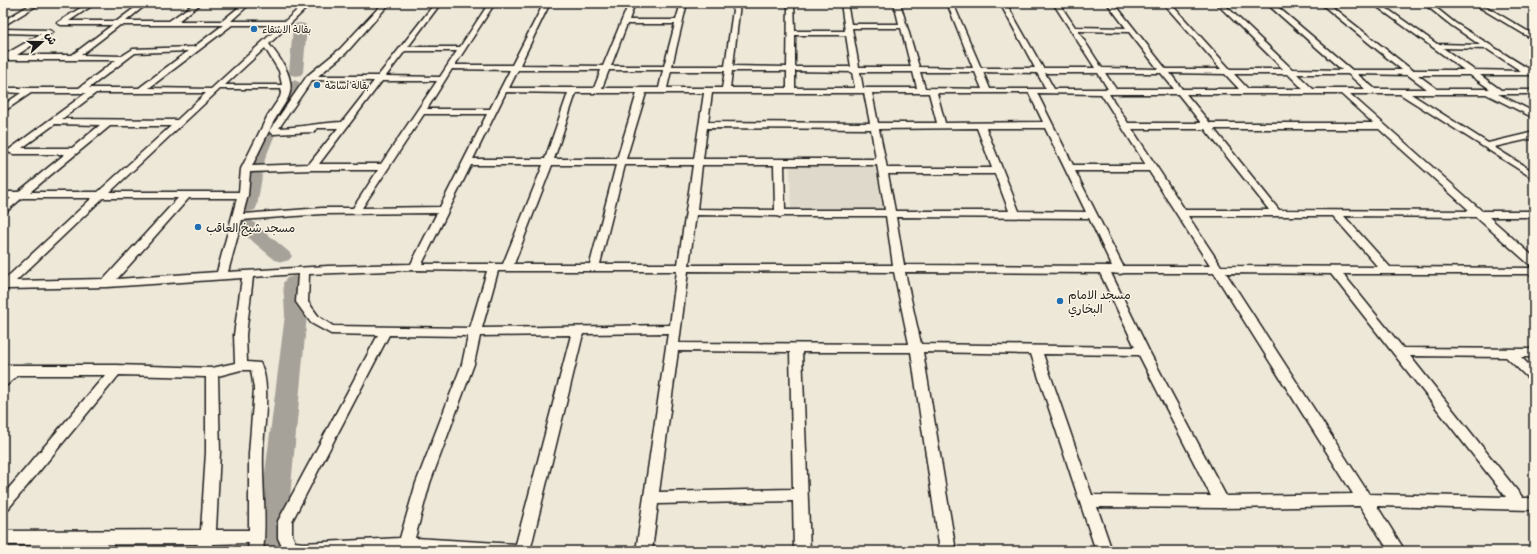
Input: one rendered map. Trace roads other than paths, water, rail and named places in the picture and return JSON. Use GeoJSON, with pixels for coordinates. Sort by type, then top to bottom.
{"type":"FeatureCollection","features":[{"type":"Feature","properties":{"kind":"street"},"geometry":{"type":"LineString","coordinates":[[4,23],[38,3]]}},
{"type":"Feature","properties":{"kind":"street"},"geometry":{"type":"LineString","coordinates":[[5,58],[49,32],[93,3]]}},
{"type":"Feature","properties":{"kind":"street"},"geometry":{"type":"LineString","coordinates":[[73,58],[120,24],[145,3]]}},
{"type":"Feature","properties":{"kind":"street"},"geometry":{"type":"LineString","coordinates":[[169,24],[199,3]]}},
{"type":"Feature","properties":{"kind":"street"},"geometry":{"type":"LineString","coordinates":[[142,90],[196,49],[248,3]]}},
{"type":"Feature","properties":{"kind":"street"},"geometry":{"type":"LineString","coordinates":[[4,286],[308,3]]}},
{"type":"Feature","properties":{"kind":"street"},"geometry":{"type":"LineString","coordinates":[[344,125],[315,126],[313,129],[273,131],[310,78],[343,51],[386,3]]}},
{"type":"Feature","properties":{"kind":"street"},"geometry":{"type":"LineString","coordinates":[[312,167],[438,3]]}},
{"type":"Feature","properties":{"kind":"street"},"geometry":{"type":"LineString","coordinates":[[356,210],[492,3]]}},
{"type":"Feature","properties":{"kind":"street"},"geometry":{"type":"LineString","coordinates":[[415,266],[547,3]]}},
{"type":"Feature","properties":{"kind":"street"},"geometry":{"type":"LineString","coordinates":[[597,90],[632,3]]}},
{"type":"Feature","properties":{"kind":"street"},"geometry":{"type":"LineString","coordinates":[[662,91],[684,3]]}},
{"type":"Feature","properties":{"kind":"street"},"geometry":{"type":"LineString","coordinates":[[726,91],[737,3]]}},
{"type":"Feature","properties":{"kind":"street"},"geometry":{"type":"LineString","coordinates":[[791,3],[791,91]]}},
{"type":"Feature","properties":{"kind":"street"},"geometry":{"type":"LineString","coordinates":[[844,3],[855,69],[875,126],[899,269],[916,348],[948,551]]}},
{"type":"Feature","properties":{"kind":"street"},"geometry":{"type":"LineString","coordinates":[[897,3],[922,91]]}},
{"type":"Feature","properties":{"kind":"street"},"geometry":{"type":"LineString","coordinates":[[950,3],[987,91]]}},
{"type":"Feature","properties":{"kind":"street"},"geometry":{"type":"LineString","coordinates":[[1003,3],[1052,92]]}},
{"type":"Feature","properties":{"kind":"street"},"geometry":{"type":"LineString","coordinates":[[1056,3],[1100,70],[1126,126],[1397,551]]}},
{"type":"Feature","properties":{"kind":"street"},"geometry":{"type":"LineString","coordinates":[[1110,3],[1276,213]]}},
{"type":"Feature","properties":{"kind":"street"},"geometry":{"type":"LineString","coordinates":[[1166,3],[1246,92]]}},
{"type":"Feature","properties":{"kind":"street"},"geometry":{"type":"LineString","coordinates":[[1219,3],[1311,92]]}},
{"type":"Feature","properties":{"kind":"street"},"geometry":{"type":"LineString","coordinates":[[1269,3],[1373,92]]}},
{"type":"Feature","properties":{"kind":"street"},"geometry":{"type":"LineString","coordinates":[[1323,3],[1435,92]]}},
{"type":"Feature","properties":{"kind":"street"},"geometry":{"type":"LineString","coordinates":[[1375,3],[1499,92]]}},
{"type":"Feature","properties":{"kind":"street"},"geometry":{"type":"LineString","coordinates":[[1426,3],[1453,24],[1533,74]]}},
{"type":"Feature","properties":{"kind":"street"},"geometry":{"type":"LineString","coordinates":[[1475,3],[1534,38]]}},
{"type":"Feature","properties":{"kind":"street"},"geometry":{"type":"LineString","coordinates":[[61,23],[169,24],[288,22]]}},
{"type":"Feature","properties":{"kind":"street"},"geometry":{"type":"LineString","coordinates":[[624,22],[679,22]]}},
{"type":"Feature","properties":{"kind":"street"},"geometry":{"type":"LineString","coordinates":[[792,33],[904,26]]}},
{"type":"Feature","properties":{"kind":"street"},"geometry":{"type":"LineString","coordinates":[[1073,29],[1131,30]]}},
{"type":"Feature","properties":{"kind":"street"},"geometry":{"type":"LineString","coordinates":[[3,31],[49,32]]}},
{"type":"Feature","properties":{"kind":"street"},"geometry":{"type":"LineString","coordinates":[[222,275],[243,195],[246,169],[272,115],[284,97],[287,87],[276,58],[265,43]]}},
{"type":"Feature","properties":{"kind":"street"},"geometry":{"type":"LineString","coordinates":[[1434,46],[1491,47]]}},
{"type":"Feature","properties":{"kind":"street"},"geometry":{"type":"LineString","coordinates":[[402,49],[462,48]]}},
{"type":"Feature","properties":{"kind":"street"},"geometry":{"type":"LineString","coordinates":[[81,90],[133,50],[196,49]]}},
{"type":"Feature","properties":{"kind":"street"},"geometry":{"type":"LineString","coordinates":[[5,58],[123,58]]}},
{"type":"Feature","properties":{"kind":"street"},"geometry":{"type":"LineString","coordinates":[[450,67],[1409,71],[1533,74]]}},
{"type":"Feature","properties":{"kind":"street"},"geometry":{"type":"LineString","coordinates":[[310,78],[442,79]]}},
{"type":"Feature","properties":{"kind":"street"},"geometry":{"type":"LineString","coordinates":[[3,90],[142,90],[287,87]]}},
{"type":"Feature","properties":{"kind":"street"},"geometry":{"type":"LineString","coordinates":[[3,109],[31,90]]}},
{"type":"Feature","properties":{"kind":"street"},"geometry":{"type":"LineString","coordinates":[[13,150],[95,90]]}},
{"type":"Feature","properties":{"kind":"street"},"geometry":{"type":"LineString","coordinates":[[504,90],[1530,92],[1534,96]]}},
{"type":"Feature","properties":{"kind":"street"},"geometry":{"type":"LineString","coordinates":[[508,267],[549,161],[574,90]]}},
{"type":"Feature","properties":{"kind":"street"},"geometry":{"type":"LineString","coordinates":[[594,268],[621,162],[642,90]]}},
{"type":"Feature","properties":{"kind":"street"},"geometry":{"type":"LineString","coordinates":[[644,551],[708,91]]}},
{"type":"Feature","properties":{"kind":"street"},"geometry":{"type":"LineString","coordinates":[[932,91],[942,126]]}},
{"type":"Feature","properties":{"kind":"street"},"geometry":{"type":"LineString","coordinates":[[1032,92],[1120,271]]}},
{"type":"Feature","properties":{"kind":"street"},"geometry":{"type":"LineString","coordinates":[[1343,92],[1534,263]]}},
{"type":"Feature","properties":{"kind":"street"},"geometry":{"type":"LineString","coordinates":[[1402,92],[1534,176]]}},
{"type":"Feature","properties":{"kind":"street"},"geometry":{"type":"LineString","coordinates":[[1487,92],[1534,114]]}},
{"type":"Feature","properties":{"kind":"street"},"geometry":{"type":"LineString","coordinates":[[421,111],[493,112]]}},
{"type":"Feature","properties":{"kind":"street"},"geometry":{"type":"LineString","coordinates":[[54,120],[108,123],[178,123]]}},
{"type":"Feature","properties":{"kind":"street"},"geometry":{"type":"LineString","coordinates":[[3,209],[108,123]]}},
{"type":"Feature","properties":{"kind":"street"},"geometry":{"type":"LineString","coordinates":[[703,125],[1048,125]]}},
{"type":"Feature","properties":{"kind":"street"},"geometry":{"type":"LineString","coordinates":[[981,126],[1015,215]]}},
{"type":"Feature","properties":{"kind":"street"},"geometry":{"type":"LineString","coordinates":[[1126,126],[1381,126]]}},
{"type":"Feature","properties":{"kind":"street"},"geometry":{"type":"LineString","coordinates":[[1486,146],[1534,134]]}},
{"type":"Feature","properties":{"kind":"street"},"geometry":{"type":"LineString","coordinates":[[3,151],[72,152]]}},
{"type":"Feature","properties":{"kind":"street"},"geometry":{"type":"LineString","coordinates":[[468,162],[779,162],[998,171]]}},
{"type":"Feature","properties":{"kind":"street"},"geometry":{"type":"LineString","coordinates":[[779,162],[780,214]]}},
{"type":"Feature","properties":{"kind":"street"},"geometry":{"type":"LineString","coordinates":[[246,169],[312,167],[384,168]]}},
{"type":"Feature","properties":{"kind":"street"},"geometry":{"type":"LineString","coordinates":[[1069,168],[1153,168]]}},
{"type":"Feature","properties":{"kind":"street"},"geometry":{"type":"LineString","coordinates":[[3,194],[243,195]]}},
{"type":"Feature","properties":{"kind":"street"},"geometry":{"type":"LineString","coordinates":[[107,283],[186,195]]}},
{"type":"Feature","properties":{"kind":"street"},"geometry":{"type":"LineString","coordinates":[[238,217],[322,211],[444,210]]}},
{"type":"Feature","properties":{"kind":"street"},"geometry":{"type":"LineString","coordinates":[[691,212],[1093,216]]}},
{"type":"Feature","properties":{"kind":"street"},"geometry":{"type":"LineString","coordinates":[[1181,213],[1534,214]]}},
{"type":"Feature","properties":{"kind":"street"},"geometry":{"type":"LineString","coordinates":[[1335,213],[1388,271]]}},
{"type":"Feature","properties":{"kind":"street"},"geometry":{"type":"LineString","coordinates":[[4,286],[107,283],[222,275],[415,266],[1120,271],[1534,271]]}},
{"type":"Feature","properties":{"kind":"street"},"geometry":{"type":"LineString","coordinates":[[405,547],[423,483],[468,364],[475,332],[494,267]]}},
{"type":"Feature","properties":{"kind":"street"},"geometry":{"type":"LineString","coordinates":[[1104,270],[1143,351],[1222,502]]}},
{"type":"Feature","properties":{"kind":"street"},"geometry":{"type":"LineString","coordinates":[[304,271],[302,302],[315,320],[331,330],[475,332],[675,329]]}},
{"type":"Feature","properties":{"kind":"street"},"geometry":{"type":"LineString","coordinates":[[1335,271],[1399,352],[1527,504]]}},
{"type":"Feature","properties":{"kind":"street"},"geometry":{"type":"LineString","coordinates":[[241,366],[240,335],[248,274]]}},
{"type":"Feature","properties":{"kind":"street"},"geometry":{"type":"LineString","coordinates":[[386,330],[285,521],[285,541],[290,548],[304,550],[405,547],[516,551]]}},
{"type":"Feature","properties":{"kind":"street"},"geometry":{"type":"LineString","coordinates":[[522,551],[578,330]]}},
{"type":"Feature","properties":{"kind":"street"},"geometry":{"type":"LineString","coordinates":[[672,347],[1143,351]]}},
{"type":"Feature","properties":{"kind":"street"},"geometry":{"type":"LineString","coordinates":[[796,348],[802,551]]}},
{"type":"Feature","properties":{"kind":"street"},"geometry":{"type":"LineString","coordinates":[[1036,350],[1104,551]]}},
{"type":"Feature","properties":{"kind":"street"},"geometry":{"type":"LineString","coordinates":[[1399,352],[1534,353]]}},
{"type":"Feature","properties":{"kind":"street"},"geometry":{"type":"LineString","coordinates":[[1509,353],[1534,377]]}},
{"type":"Feature","properties":{"kind":"street"},"geometry":{"type":"LineString","coordinates":[[3,382],[9,370],[116,370],[212,373],[241,366],[256,366],[260,389],[256,454],[257,536],[255,551]]}},
{"type":"Feature","properties":{"kind":"street"},"geometry":{"type":"LineString","coordinates":[[3,505],[116,370]]}},
{"type":"Feature","properties":{"kind":"street"},"geometry":{"type":"LineString","coordinates":[[206,544],[213,452],[212,373]]}},
{"type":"Feature","properties":{"kind":"street"},"geometry":{"type":"LineString","coordinates":[[651,498],[801,496]]}},
{"type":"Feature","properties":{"kind":"street"},"geometry":{"type":"LineString","coordinates":[[1086,501],[1222,502],[1364,500],[1527,504]]}},
{"type":"Feature","properties":{"kind":"street"},"geometry":{"type":"LineString","coordinates":[[3,538],[206,544],[257,536]]}},
{"type":"Feature","properties":{"kind":"waterway"},"geometry":{"type":"LineString","coordinates":[[296,72],[300,27]]}},
{"type":"Feature","properties":{"kind":"waterway"},"geometry":{"type":"LineString","coordinates":[[248,206],[256,159],[270,127],[294,85]]}},
{"type":"Feature","properties":{"kind":"waterway"},"geometry":{"type":"LineString","coordinates":[[245,225],[282,256]]}},
{"type":"Feature","properties":{"kind":"waterway"},"geometry":{"type":"LineString","coordinates":[[277,551],[276,497],[296,315],[294,283]]}},
{"type":"Feature","properties":{"kind":"place","name":"بقالة الاشقاء"},"geometry":{"type":"Point","coordinates":[254,29]}},
{"type":"Feature","properties":{"kind":"place","name":"بقالة أسامة"},"geometry":{"type":"Point","coordinates":[317,85]}},
{"type":"Feature","properties":{"kind":"place","name":"مسجد شيخ العاقب"},"geometry":{"type":"Point","coordinates":[198,227]}},
{"type":"Feature","properties":{"kind":"place","name":"مسجد الامام البخاري"},"geometry":{"type":"Point","coordinates":[1060,301]}}]}
